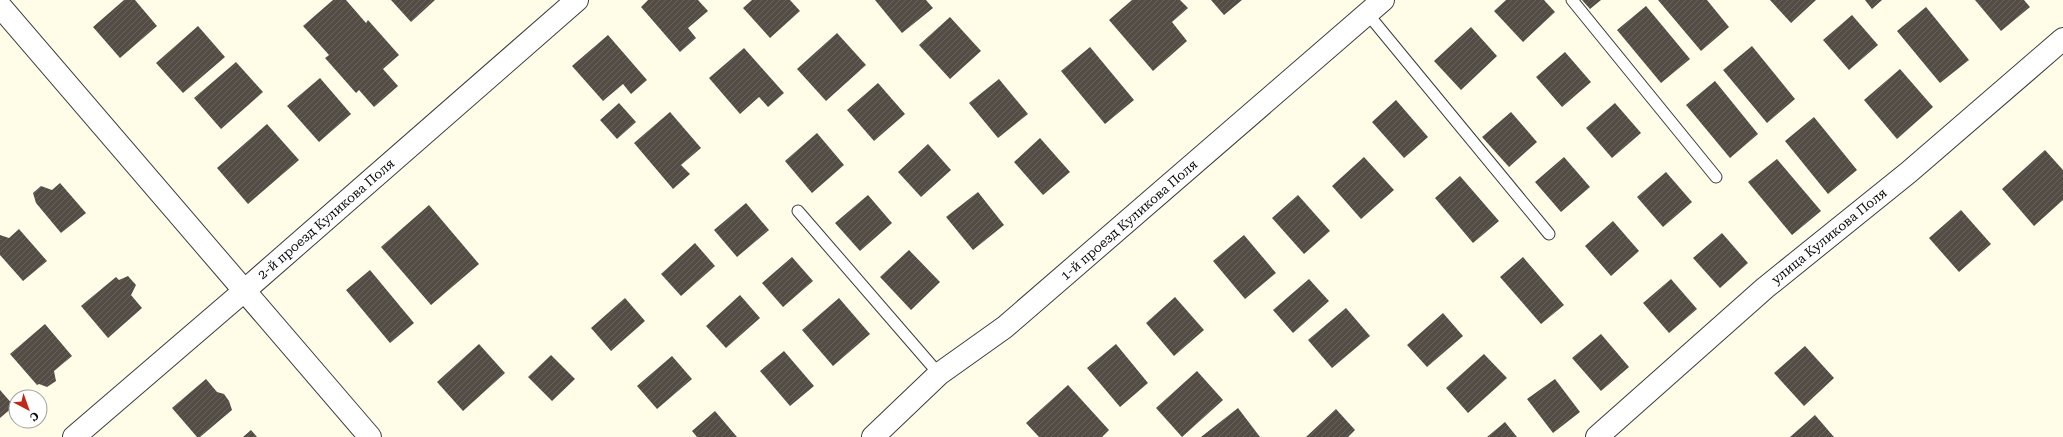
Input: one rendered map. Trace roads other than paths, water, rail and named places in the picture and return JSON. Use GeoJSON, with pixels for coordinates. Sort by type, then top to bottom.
{"type":"FeatureCollection","features":[{"type":"Feature","properties":{"kind":"street","name":"2-й проезд Куликова Поля"},"geometry":{"type":"LineString","coordinates":[[74,437],[244,291],[577,0]]}},
{"type":"Feature","properties":{"kind":"street"},"geometry":{"type":"LineString","coordinates":[[0,6],[370,437]]}},
{"type":"Feature","properties":{"kind":"street","name":"1-й проезд Куликова Поля"},"geometry":{"type":"LineString","coordinates":[[873,437],[940,374],[1005,327],[1375,7]]}},
{"type":"Feature","properties":{"kind":"street","name":"улица Куликова Поля"},"geometry":{"type":"LineString","coordinates":[[1597,437],[1765,288],[1909,172],[2058,47]]}},
{"type":"Feature","properties":{"kind":"lane"},"geometry":{"type":"LineString","coordinates":[[1572,0],[1716,178]]}},
{"type":"Feature","properties":{"kind":"lane"},"geometry":{"type":"LineString","coordinates":[[1375,7],[1549,234]]}},
{"type":"Feature","properties":{"kind":"lane"},"geometry":{"type":"LineString","coordinates":[[798,211],[940,374]]}}]}
